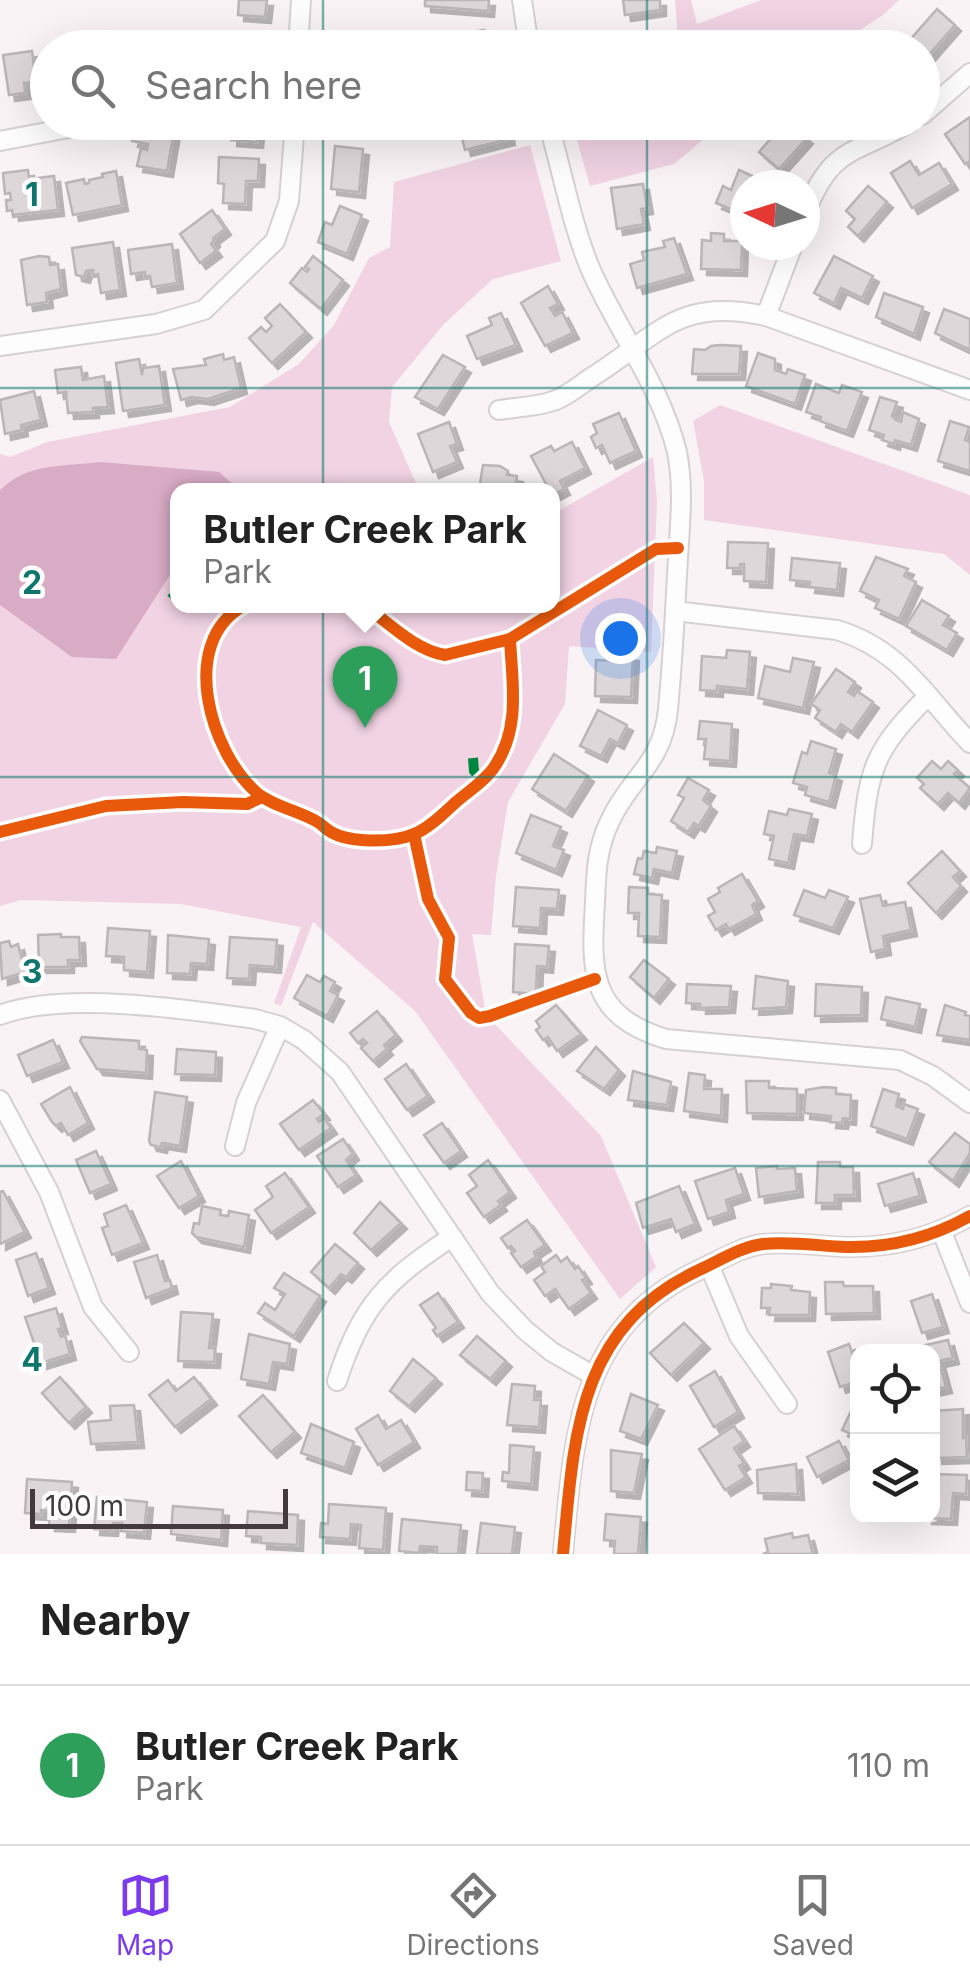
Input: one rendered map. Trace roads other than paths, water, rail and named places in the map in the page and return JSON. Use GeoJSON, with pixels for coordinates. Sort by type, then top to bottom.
{"type":"FeatureCollection","features":[{"type":"Feature","properties":{"kind":"street"},"geometry":{"type":"LineString","coordinates":[[299,30],[301,0]]}},
{"type":"Feature","properties":{"kind":"street"},"geometry":{"type":"LineString","coordinates":[[522,0],[526,30]]}},
{"type":"Feature","properties":{"kind":"street"},"geometry":{"type":"LineString","coordinates":[[940,99],[970,73]]}},
{"type":"Feature","properties":{"kind":"street"},"geometry":{"type":"LineString","coordinates":[[0,141],[30,135]]}},
{"type":"Feature","properties":{"kind":"street"},"geometry":{"type":"LineString","coordinates":[[0,346],[156,324],[204,310],[276,241],[290,202],[294,140]]}},
{"type":"Feature","properties":{"kind":"street"},"geometry":{"type":"LineString","coordinates":[[553,140],[590,266],[666,420],[679,466],[680,516],[668,714],[653,760],[611,817],[600,844],[592,953],[595,978],[609,1003],[625,1020],[646,1033],[666,1039],[882,1056],[933,1076],[970,1103]]}},
{"type":"Feature","properties":{"kind":"street"},"geometry":{"type":"LineString","coordinates":[[820,179],[828,169],[872,140]]}},
{"type":"Feature","properties":{"kind":"street"},"geometry":{"type":"LineString","coordinates":[[766,316],[787,260]]}},
{"type":"Feature","properties":{"kind":"street"},"geometry":{"type":"LineString","coordinates":[[499,410],[554,401],[634,351],[664,327],[710,309],[735,309],[766,316],[970,390]]}},
{"type":"Feature","properties":{"kind":"street"},"geometry":{"type":"LineString","coordinates":[[675,612],[837,630],[860,637],[906,668],[970,743]]}},
{"type":"Feature","properties":{"kind":"street"},"geometry":{"type":"LineString","coordinates":[[862,844],[873,768],[891,733],[928,696]]}},
{"type":"Feature","properties":{"kind":"street"},"geometry":{"type":"LineString","coordinates":[[0,1015],[34,1004],[98,1003],[235,1016],[280,1026],[323,1054],[340,1072],[490,1293],[552,1352],[594,1376]]}},
{"type":"Feature","properties":{"kind":"street"},"geometry":{"type":"LineString","coordinates":[[236,1146],[246,1103],[280,1026]]}},
{"type":"Feature","properties":{"kind":"street"},"geometry":{"type":"LineString","coordinates":[[0,1100],[49,1192],[93,1307],[129,1352]]}},
{"type":"Feature","properties":{"kind":"street"},"geometry":{"type":"LineString","coordinates":[[562,1554],[582,1406],[594,1376],[632,1318],[681,1278],[762,1244],[852,1247],[942,1232],[970,1216]]}},
{"type":"Feature","properties":{"kind":"street"},"geometry":{"type":"LineString","coordinates":[[942,1232],[970,1302]]}},
{"type":"Feature","properties":{"kind":"street"},"geometry":{"type":"LineString","coordinates":[[337,1381],[355,1329],[378,1297],[422,1256],[452,1237]]}},
{"type":"Feature","properties":{"kind":"street"},"geometry":{"type":"LineString","coordinates":[[709,1265],[740,1336],[786,1404]]}},
{"type":"Feature","properties":{"kind":"place","name":"Butler Creek Park"},"geometry":{"type":"Point","coordinates":[365,728]}}]}
